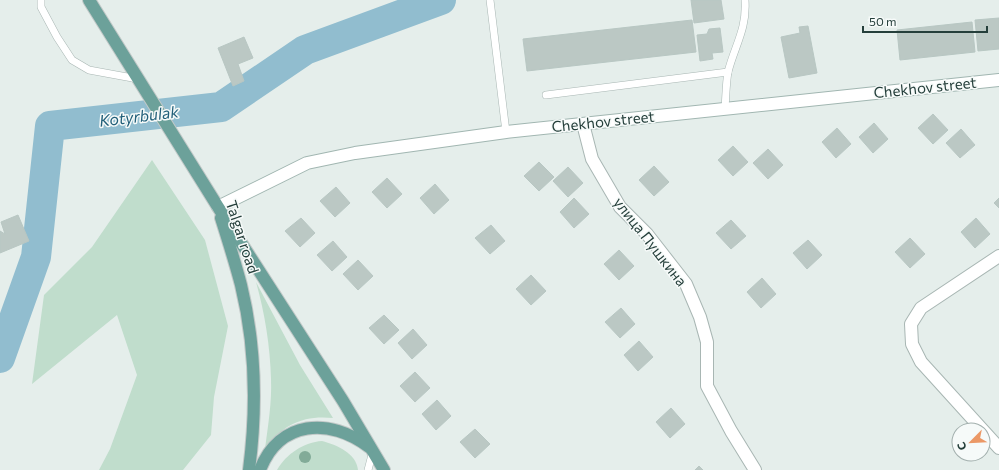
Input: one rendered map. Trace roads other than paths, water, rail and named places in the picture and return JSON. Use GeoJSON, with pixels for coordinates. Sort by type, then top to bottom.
{"type":"FeatureCollection","features":[{"type":"Feature","properties":{"kind":"main road","name":"Talgar road"},"geometry":{"type":"LineString","coordinates":[[88,0],[218,207],[235,231],[343,401],[384,470]]}},
{"type":"Feature","properties":{"kind":"main road","name":"Chekhov street"},"geometry":{"type":"LineString","coordinates":[[218,207],[307,163],[355,153],[506,132],[999,80]]}},
{"type":"Feature","properties":{"kind":"main road","name":"улица Пушкина"},"geometry":{"type":"LineString","coordinates":[[582,124],[592,159],[620,207],[647,234],[686,284],[700,317],[707,342],[707,386],[731,431],[755,470]]}},
{"type":"Feature","properties":{"kind":"main road","name":"Talgar road"},"geometry":{"type":"LineString","coordinates":[[218,207],[241,285],[251,344],[254,374],[254,409],[249,470]]}},
{"type":"Feature","properties":{"kind":"main road"},"geometry":{"type":"LineString","coordinates":[[999,256],[921,308],[911,324],[912,344],[921,362],[999,448]]}},
{"type":"Feature","properties":{"kind":"main road","name":"Talgar road"},"geometry":{"type":"LineString","coordinates":[[260,470],[270,452],[280,441],[287,435],[297,430],[326,428],[338,430],[350,435],[373,450]]}},
{"type":"Feature","properties":{"kind":"lane"},"geometry":{"type":"LineString","coordinates":[[41,0],[41,7],[57,38],[72,60],[89,70],[138,79]]}},
{"type":"Feature","properties":{"kind":"lane"},"geometry":{"type":"LineString","coordinates":[[490,0],[506,132]]}},
{"type":"Feature","properties":{"kind":"lane"},"geometry":{"type":"LineString","coordinates":[[725,108],[728,72],[742,34],[746,10],[745,0]]}},
{"type":"Feature","properties":{"kind":"lane"},"geometry":{"type":"LineString","coordinates":[[546,95],[728,72]]}},
{"type":"Feature","properties":{"kind":"lane"},"geometry":{"type":"LineString","coordinates":[[368,470],[373,450]]}},
{"type":"Feature","properties":{"kind":"waterway","name":"Kotyrbulak"},"geometry":{"type":"LineString","coordinates":[[0,358],[36,257],[50,126],[221,107],[305,50],[441,0]]}}]}
